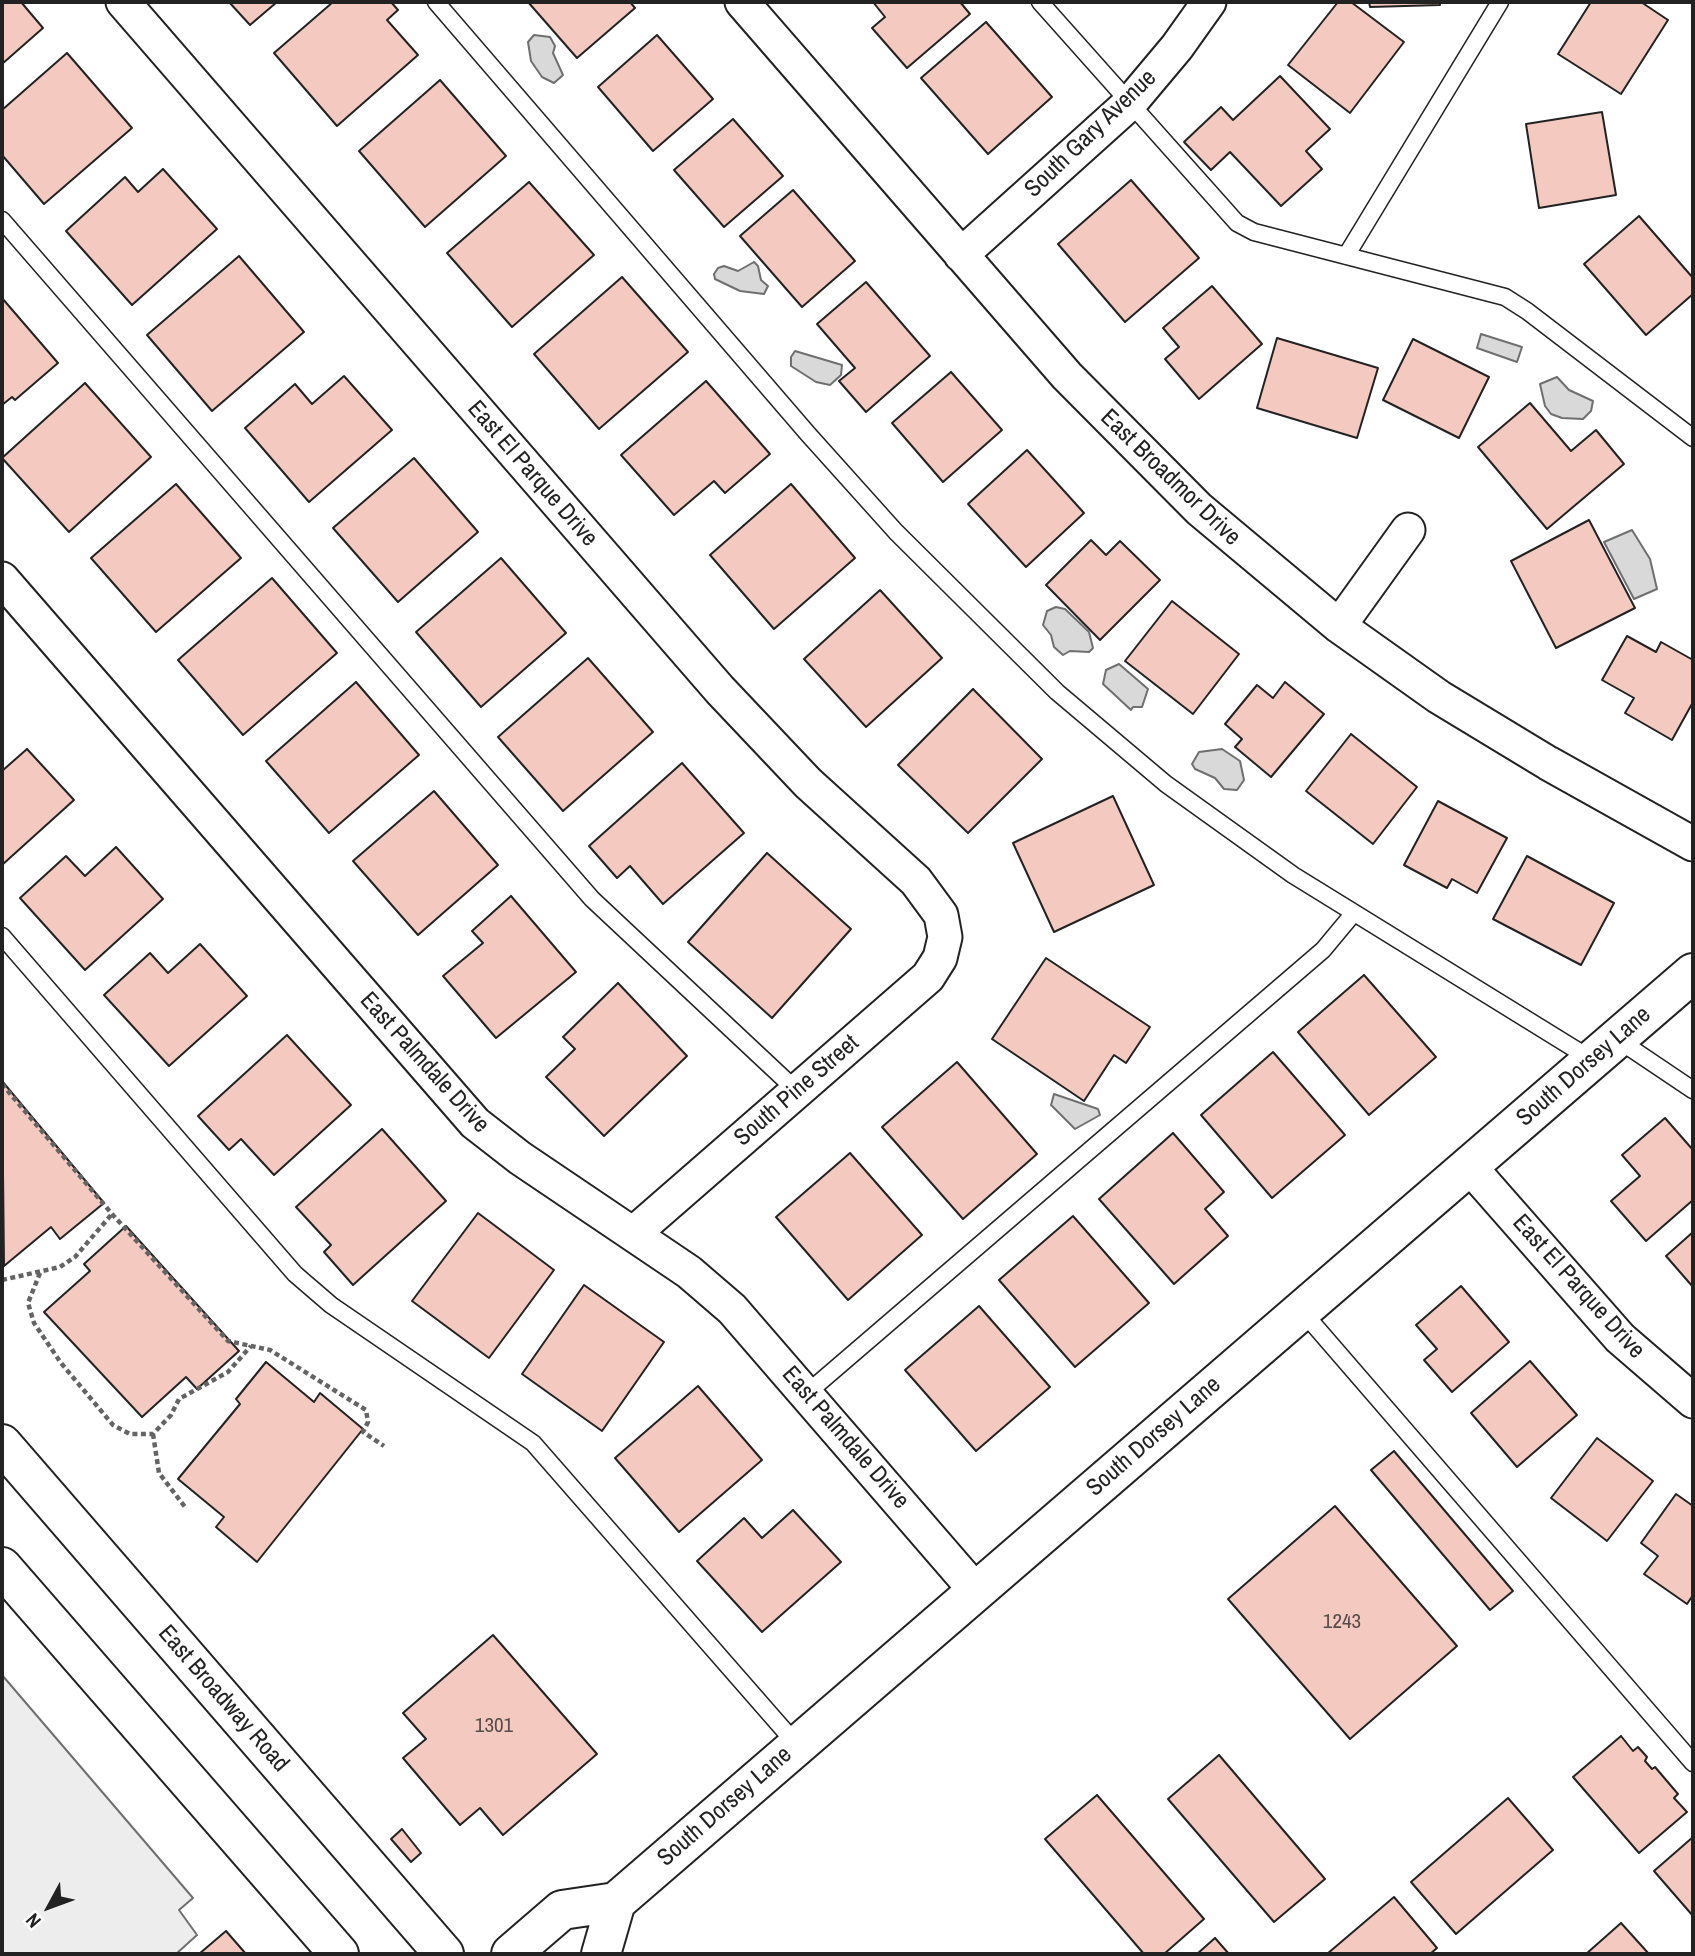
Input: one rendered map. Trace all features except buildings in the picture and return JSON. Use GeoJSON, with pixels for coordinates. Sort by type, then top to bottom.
{"type":"FeatureCollection","features":[{"type":"Feature","properties":{"kind":"street","name":"East El Parque Drive"},"geometry":{"type":"LineString","coordinates":[[123,2],[720,690],[808,783],[916,881],[941,915],[945,937]]}},
{"type":"Feature","properties":{"kind":"street","name":"East Broadmor Drive"},"geometry":{"type":"LineString","coordinates":[[742,2],[1067,376],[1155,467],[1245,550],[1339,626],[1493,731],[1693,844]]}},
{"type":"Feature","properties":{"kind":"street","name":"South Gary Avenue"},"geometry":{"type":"LineString","coordinates":[[961,255],[1129,103],[1177,47],[1209,2]]}},
{"type":"Feature","properties":{"kind":"street"},"geometry":{"type":"LineString","coordinates":[[1339,626],[1408,530]]}},
{"type":"Feature","properties":{"kind":"street","name":"East Palmdale Drive"},"geometry":{"type":"LineString","coordinates":[[2,579],[475,1123],[711,1289],[806,1394],[976,1591]]}},
{"type":"Feature","properties":{"kind":"street","name":"South Pine Street"},"geometry":{"type":"LineString","coordinates":[[633,1234],[928,977],[940,958],[945,937]]}},
{"type":"Feature","properties":{"kind":"street","name":"South Dorsey Lane"},"geometry":{"type":"LineString","coordinates":[[616,1902],[1693,973]]}},
{"type":"Feature","properties":{"kind":"street","name":"East El Parque Drive"},"geometry":{"type":"LineString","coordinates":[[1469,1166],[1620,1338],[1693,1401]]}},
{"type":"Feature","properties":{"kind":"street","name":"East Broadway Road"},"geometry":{"type":"LineString","coordinates":[[2,1444],[444,1954]]}},
{"type":"Feature","properties":{"kind":"street"},"geometry":{"type":"LineString","coordinates":[[2,1567],[339,1954]]}},
{"type":"Feature","properties":{"kind":"street"},"geometry":{"type":"LineString","coordinates":[[510,1954],[562,1910],[616,1902],[601,1954]]}},
{"type":"Feature","properties":{"kind":"lane"},"geometry":{"type":"LineString","coordinates":[[436,2],[807,434],[896,532],[1057,692],[1166,784],[1293,875],[1353,914],[1604,1049],[1693,1090]]}},
{"type":"Feature","properties":{"kind":"lane"},"geometry":{"type":"LineString","coordinates":[[1040,2],[1237,223],[1254,232],[1505,297],[1693,438]]}},
{"type":"Feature","properties":{"kind":"lane"},"geometry":{"type":"LineString","coordinates":[[1346,256],[1500,2]]}},
{"type":"Feature","properties":{"kind":"lane"},"geometry":{"type":"LineString","coordinates":[[2,220],[583,889],[797,1091]]}},
{"type":"Feature","properties":{"kind":"lane"},"geometry":{"type":"LineString","coordinates":[[806,1394],[1323,950],[1353,914]]}},
{"type":"Feature","properties":{"kind":"lane"},"geometry":{"type":"LineString","coordinates":[[2,936],[295,1274],[331,1305],[533,1443],[797,1745]]}},
{"type":"Feature","properties":{"kind":"lane"},"geometry":{"type":"LineString","coordinates":[[1302,1311],[1693,1763]]}},
{"type":"Feature","properties":{"kind":"path"},"geometry":{"type":"LineString","coordinates":[[2,1084],[112,1214],[228,1341],[270,1350],[366,1410],[368,1422],[363,1432],[384,1446]]}},
{"type":"Feature","properties":{"kind":"path"},"geometry":{"type":"LineString","coordinates":[[2,1280],[60,1267],[75,1257],[112,1214]]}},
{"type":"Feature","properties":{"kind":"path"},"geometry":{"type":"LineString","coordinates":[[40,1273],[28,1303],[34,1323],[61,1363],[113,1424],[130,1434],[153,1434],[171,1415],[178,1399],[228,1372],[251,1346]]}},
{"type":"Feature","properties":{"kind":"path"},"geometry":{"type":"LineString","coordinates":[[153,1434],[159,1473],[185,1507]]}},
{"type":"Feature","properties":{"kind":"shaded area"},"geometry":{"type":"Polygon","coordinates":[[[534,35],[550,37],[555,46],[553,53],[563,75],[554,83],[542,77],[531,61],[528,42],[534,35]]]}},
{"type":"Feature","properties":{"kind":"shaded area"},"geometry":{"type":"Polygon","coordinates":[[[754,262],[758,266],[761,280],[768,286],[764,294],[740,291],[715,279],[714,274],[718,268],[724,266],[738,271],[754,262]]]}},
{"type":"Feature","properties":{"kind":"shaded area"},"geometry":{"type":"Polygon","coordinates":[[[1481,334],[1522,347],[1517,362],[1477,348],[1481,334]]]}},
{"type":"Feature","properties":{"kind":"shaded area"},"geometry":{"type":"Polygon","coordinates":[[[795,351],[842,365],[841,375],[830,385],[816,382],[791,366],[791,357],[795,351]]]}},
{"type":"Feature","properties":{"kind":"shaded area"},"geometry":{"type":"Polygon","coordinates":[[[1557,377],[1569,390],[1593,401],[1591,411],[1583,419],[1562,418],[1551,414],[1545,406],[1540,384],[1557,377]]]}},
{"type":"Feature","properties":{"kind":"shaded area"},"geometry":{"type":"Polygon","coordinates":[[[1632,530],[1650,559],[1657,589],[1634,599],[1604,542],[1632,530]]]}},
{"type":"Feature","properties":{"kind":"shaded area"},"geometry":{"type":"Polygon","coordinates":[[[1056,607],[1065,609],[1089,632],[1093,648],[1089,652],[1070,651],[1063,655],[1054,647],[1051,635],[1043,625],[1047,611],[1056,607]]]}},
{"type":"Feature","properties":{"kind":"shaded area"},"geometry":{"type":"Polygon","coordinates":[[[1119,664],[1148,689],[1142,707],[1133,707],[1131,710],[1103,684],[1106,670],[1119,664]]]}},
{"type":"Feature","properties":{"kind":"shaded area"},"geometry":{"type":"Polygon","coordinates":[[[1222,749],[1240,761],[1244,780],[1237,790],[1224,789],[1215,778],[1195,769],[1192,764],[1199,752],[1222,749]]]}},
{"type":"Feature","properties":{"kind":"shaded area"},"geometry":{"type":"Polygon","coordinates":[[[1054,1094],[1098,1109],[1100,1115],[1075,1129],[1051,1105],[1054,1094]]]}},
{"type":"Feature","properties":{"kind":"shaded area"},"geometry":{"type":"Polygon","coordinates":[[[2,1675],[193,1898],[179,1910],[197,1935],[176,1954],[2,1954],[2,1675]]]}}]}
